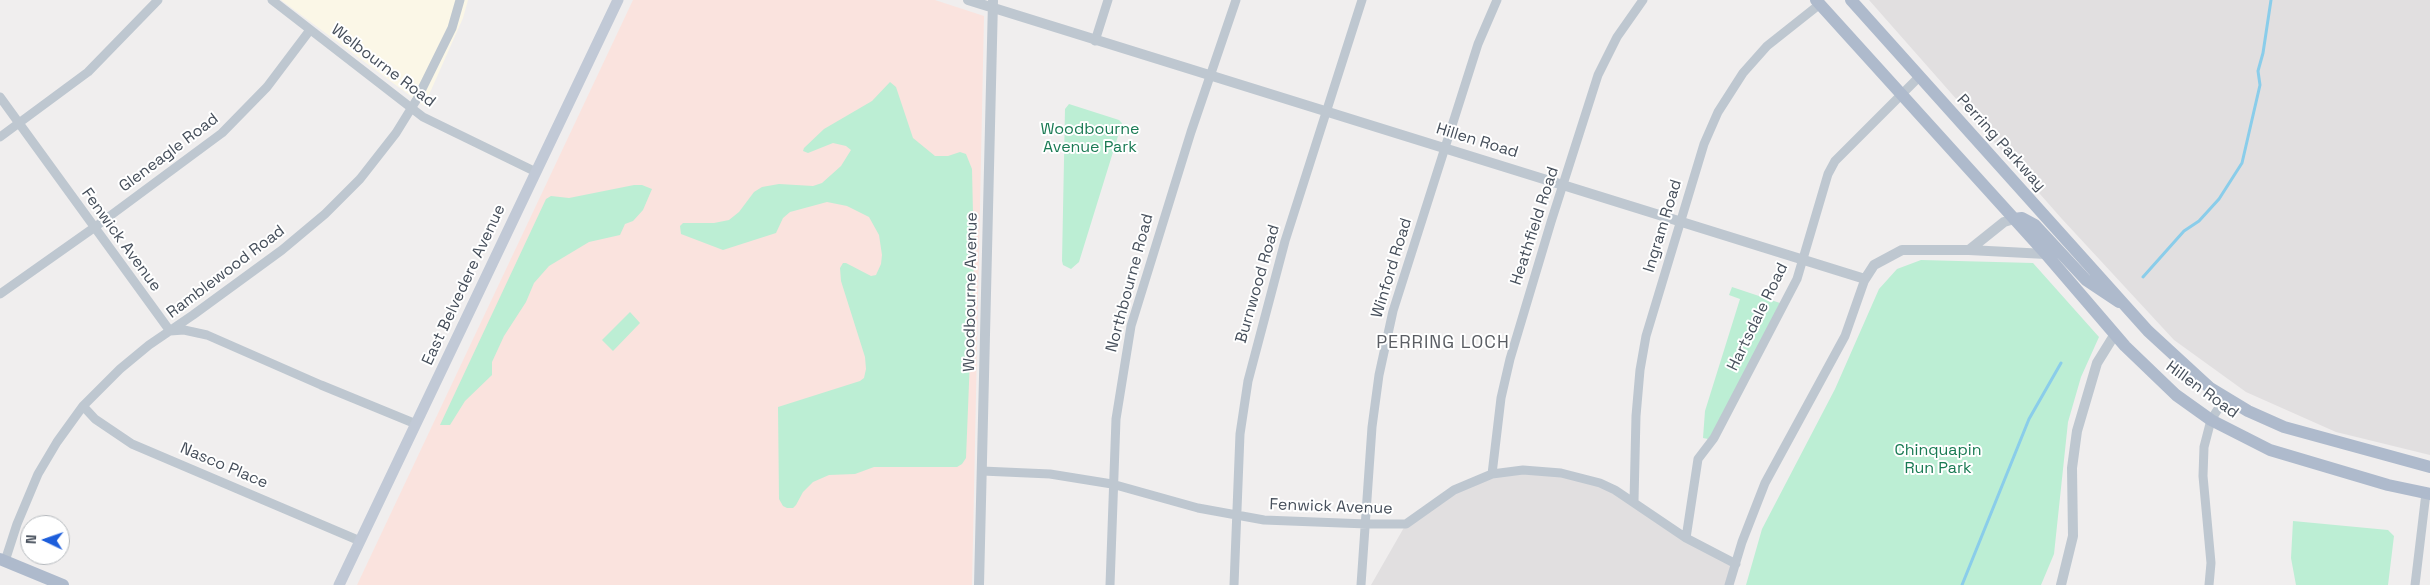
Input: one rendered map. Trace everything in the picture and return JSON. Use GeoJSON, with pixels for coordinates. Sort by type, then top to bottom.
{"type":"FeatureCollection","features":[{"type":"Feature","properties":{"kind":"main road","name":"East Belvedere Avenue"},"geometry":{"type":"LineString","coordinates":[[339,585],[618,0]]}},
{"type":"Feature","properties":{"kind":"main road","name":"Perring Parkway"},"geometry":{"type":"LineString","coordinates":[[1851,0],[2128,307]]}},
{"type":"Feature","properties":{"kind":"main road"},"geometry":{"type":"LineString","coordinates":[[1818,2],[2046,254]]}},
{"type":"Feature","properties":{"kind":"main road"},"geometry":{"type":"LineString","coordinates":[[2014,219],[2022,218],[2035,225],[2086,280],[2104,294],[2128,307]]}},
{"type":"Feature","properties":{"kind":"main road","name":"Hillen Road"},"geometry":{"type":"LineString","coordinates":[[2046,254],[2115,334],[2176,395],[2211,420],[2242,437],[2279,453],[2428,494]]}},
{"type":"Feature","properties":{"kind":"main road","name":"Hillen Road"},"geometry":{"type":"LineString","coordinates":[[2128,307],[2148,331],[2188,370],[2225,398],[2284,427],[2430,467]]}},
{"type":"Feature","properties":{"kind":"main road"},"geometry":{"type":"LineString","coordinates":[[2,560],[61,585]]}},
{"type":"Feature","properties":{"kind":"street"},"geometry":{"type":"LineString","coordinates":[[0,137],[88,72],[158,0]]}},
{"type":"Feature","properties":{"kind":"street","name":"Welbourne Road"},"geometry":{"type":"LineString","coordinates":[[272,0],[411,109],[467,140],[536,172]]}},
{"type":"Feature","properties":{"kind":"street","name":"Ramblewood Road"},"geometry":{"type":"LineString","coordinates":[[2,560],[38,474],[57,442],[83,406],[120,369],[282,250],[325,214],[360,179],[396,133],[411,109],[452,28],[460,0]]}},
{"type":"Feature","properties":{"kind":"street","name":"Hillen Road"},"geometry":{"type":"LineString","coordinates":[[968,0],[993,3],[1095,41],[1865,279]]}},
{"type":"Feature","properties":{"kind":"street"},"geometry":{"type":"LineString","coordinates":[[1095,41],[1108,0]]}},
{"type":"Feature","properties":{"kind":"street","name":"Northbourne Road"},"geometry":{"type":"LineString","coordinates":[[1110,585],[1112,484],[1116,419],[1131,326],[1191,132],[1236,0]]}},
{"type":"Feature","properties":{"kind":"street","name":"Burnwood Road"},"geometry":{"type":"LineString","coordinates":[[1234,585],[1235,515],[1240,434],[1256,342],[1285,241],[1328,112],[1362,0]]}},
{"type":"Feature","properties":{"kind":"street","name":"Winford Road"},"geometry":{"type":"LineString","coordinates":[[1361,585],[1367,524],[1372,427],[1379,375],[1393,311],[1478,44],[1497,0]]}},
{"type":"Feature","properties":{"kind":"street","name":"Heathfield Road"},"geometry":{"type":"LineString","coordinates":[[1492,474],[1500,406],[1510,359],[1598,75],[1617,37],[1644,0]]}},
{"type":"Feature","properties":{"kind":"street","name":"Ingram Road"},"geometry":{"type":"LineString","coordinates":[[1634,501],[1636,416],[1640,370],[1646,336],[1704,144],[1728,94],[1767,46],[1818,2]]}},
{"type":"Feature","properties":{"kind":"street","name":"Woodbourne Avenue"},"geometry":{"type":"LineString","coordinates":[[979,585],[993,3]]}},
{"type":"Feature","properties":{"kind":"street","name":"Gleneagle Road"},"geometry":{"type":"LineString","coordinates":[[0,294],[197,152],[240,117],[267,87],[310,30]]}},
{"type":"Feature","properties":{"kind":"street","name":"Hartsdale Road"},"geometry":{"type":"LineString","coordinates":[[1686,538],[1698,459],[1714,438],[1796,279],[1828,174],[1845,148],[1903,95],[1919,77]]}},
{"type":"Feature","properties":{"kind":"street","name":"Fenwick Avenue"},"geometry":{"type":"LineString","coordinates":[[0,98],[170,331]]}},
{"type":"Feature","properties":{"kind":"street"},"geometry":{"type":"LineString","coordinates":[[1969,250],[2004,222],[2014,219]]}},
{"type":"Feature","properties":{"kind":"street"},"geometry":{"type":"LineString","coordinates":[[1729,585],[1765,484],[1845,336],[1865,279],[1874,265],[1902,250],[1969,250],[2046,254]]}},
{"type":"Feature","properties":{"kind":"street"},"geometry":{"type":"LineString","coordinates":[[170,331],[184,330],[207,335],[416,424]]}},
{"type":"Feature","properties":{"kind":"street"},"geometry":{"type":"LineString","coordinates":[[2061,585],[2072,536],[2072,468],[2079,424],[2097,364],[2115,334]]}},
{"type":"Feature","properties":{"kind":"street"},"geometry":{"type":"LineString","coordinates":[[2209,585],[2211,563],[2204,476],[2206,434],[2211,420],[2225,398]]}},
{"type":"Feature","properties":{"kind":"street","name":"Nasco Place"},"geometry":{"type":"LineString","coordinates":[[83,406],[95,418],[132,444],[360,541]]}},
{"type":"Feature","properties":{"kind":"street","name":"Fenwick Avenue"},"geometry":{"type":"LineString","coordinates":[[982,471],[1050,474],[1112,484],[1198,508],[1235,515],[1295,522],[1367,524],[1406,524],[1454,490],[1492,474],[1524,470],[1561,473],[1600,483],[1634,501],[1686,538],[1736,564]]}},
{"type":"Feature","properties":{"kind":"street"},"geometry":{"type":"LineString","coordinates":[[2415,585],[2428,494]]}},
{"type":"Feature","properties":{"kind":"shaded area"},"geometry":{"type":"Polygon","coordinates":[[[281,0],[468,0],[463,18],[424,106],[281,0]]]}},
{"type":"Feature","properties":{"kind":"shaded area"},"geometry":{"type":"Polygon","coordinates":[[[633,0],[935,0],[984,16],[972,585],[357,585],[633,0]]]}},
{"type":"Feature","properties":{"kind":"shaded area"},"geometry":{"type":"Polygon","coordinates":[[[1869,0],[2430,0],[2430,455],[2336,432],[2246,392],[2174,340],[2062,219],[1869,0]]]}},
{"type":"Feature","properties":{"kind":"shaded area"},"geometry":{"type":"Polygon","coordinates":[[[1565,473],[1606,486],[1736,564],[1730,585],[1371,585],[1406,524],[1432,505],[1492,474],[1565,473]]]}},
{"type":"Feature","properties":{"kind":"green space"},"geometry":{"type":"Polygon","coordinates":[[[890,82],[896,87],[913,138],[935,156],[948,156],[960,152],[966,154],[972,169],[974,259],[966,458],[957,467],[874,467],[855,474],[829,475],[813,482],[803,492],[793,508],[787,508],[783,506],[779,499],[778,407],[860,381],[864,378],[866,369],[865,357],[841,281],[840,268],[843,263],[846,263],[871,276],[876,275],[881,264],[882,255],[879,235],[869,217],[847,206],[827,202],[790,212],[783,218],[776,233],[723,250],[681,234],[680,226],[683,223],[714,223],[729,220],[739,212],[754,192],[762,187],[779,184],[813,186],[822,183],[841,166],[851,150],[846,146],[833,143],[808,153],[803,151],[804,148],[824,129],[872,101],[890,82]]]}},
{"type":"Feature","properties":{"kind":"green space","name":"Woodbourne Avenue Park"},"geometry":{"type":"Polygon","coordinates":[[[1069,104],[1119,120],[1122,123],[1079,262],[1071,269],[1063,265],[1062,261],[1065,109],[1069,104]]]}},
{"type":"Feature","properties":{"kind":"green space"},"geometry":{"type":"Polygon","coordinates":[[[642,185],[652,189],[643,210],[633,221],[625,224],[620,235],[589,242],[549,266],[534,283],[526,302],[504,336],[492,362],[492,375],[465,401],[450,425],[440,425],[546,199],[551,196],[569,198],[642,185]]]}},
{"type":"Feature","properties":{"kind":"green space","name":"Chinquapin Run Park"},"geometry":{"type":"Polygon","coordinates":[[[1921,260],[2033,263],[2099,337],[2081,377],[2068,422],[2054,554],[2041,585],[1746,585],[1762,529],[1835,389],[1879,289],[1897,269],[1921,260]]]}},
{"type":"Feature","properties":{"kind":"green space"},"geometry":{"type":"Polygon","coordinates":[[[1732,287],[1780,303],[1711,437],[1708,439],[1703,438],[1705,411],[1740,299],[1729,295],[1732,287]]]}},
{"type":"Feature","properties":{"kind":"green space"},"geometry":{"type":"Polygon","coordinates":[[[630,312],[640,323],[613,351],[602,340],[630,312]]]}},
{"type":"Feature","properties":{"kind":"green space"},"geometry":{"type":"Polygon","coordinates":[[[2293,521],[2388,530],[2394,536],[2388,585],[2296,585],[2291,558],[2293,521]]]}},
{"type":"Feature","properties":{"kind":"waterway"},"geometry":{"type":"LineString","coordinates":[[2143,277],[2184,231],[2199,221],[2219,199],[2242,163],[2260,85],[2258,71],[2263,53],[2271,0]]}},
{"type":"Feature","properties":{"kind":"waterway"},"geometry":{"type":"LineString","coordinates":[[1962,585],[2029,419],[2061,363]]}},
{"type":"Feature","properties":{"kind":"district","name":"PERRING LOCH"},"geometry":{"type":"Point","coordinates":[1443,343]}}]}
